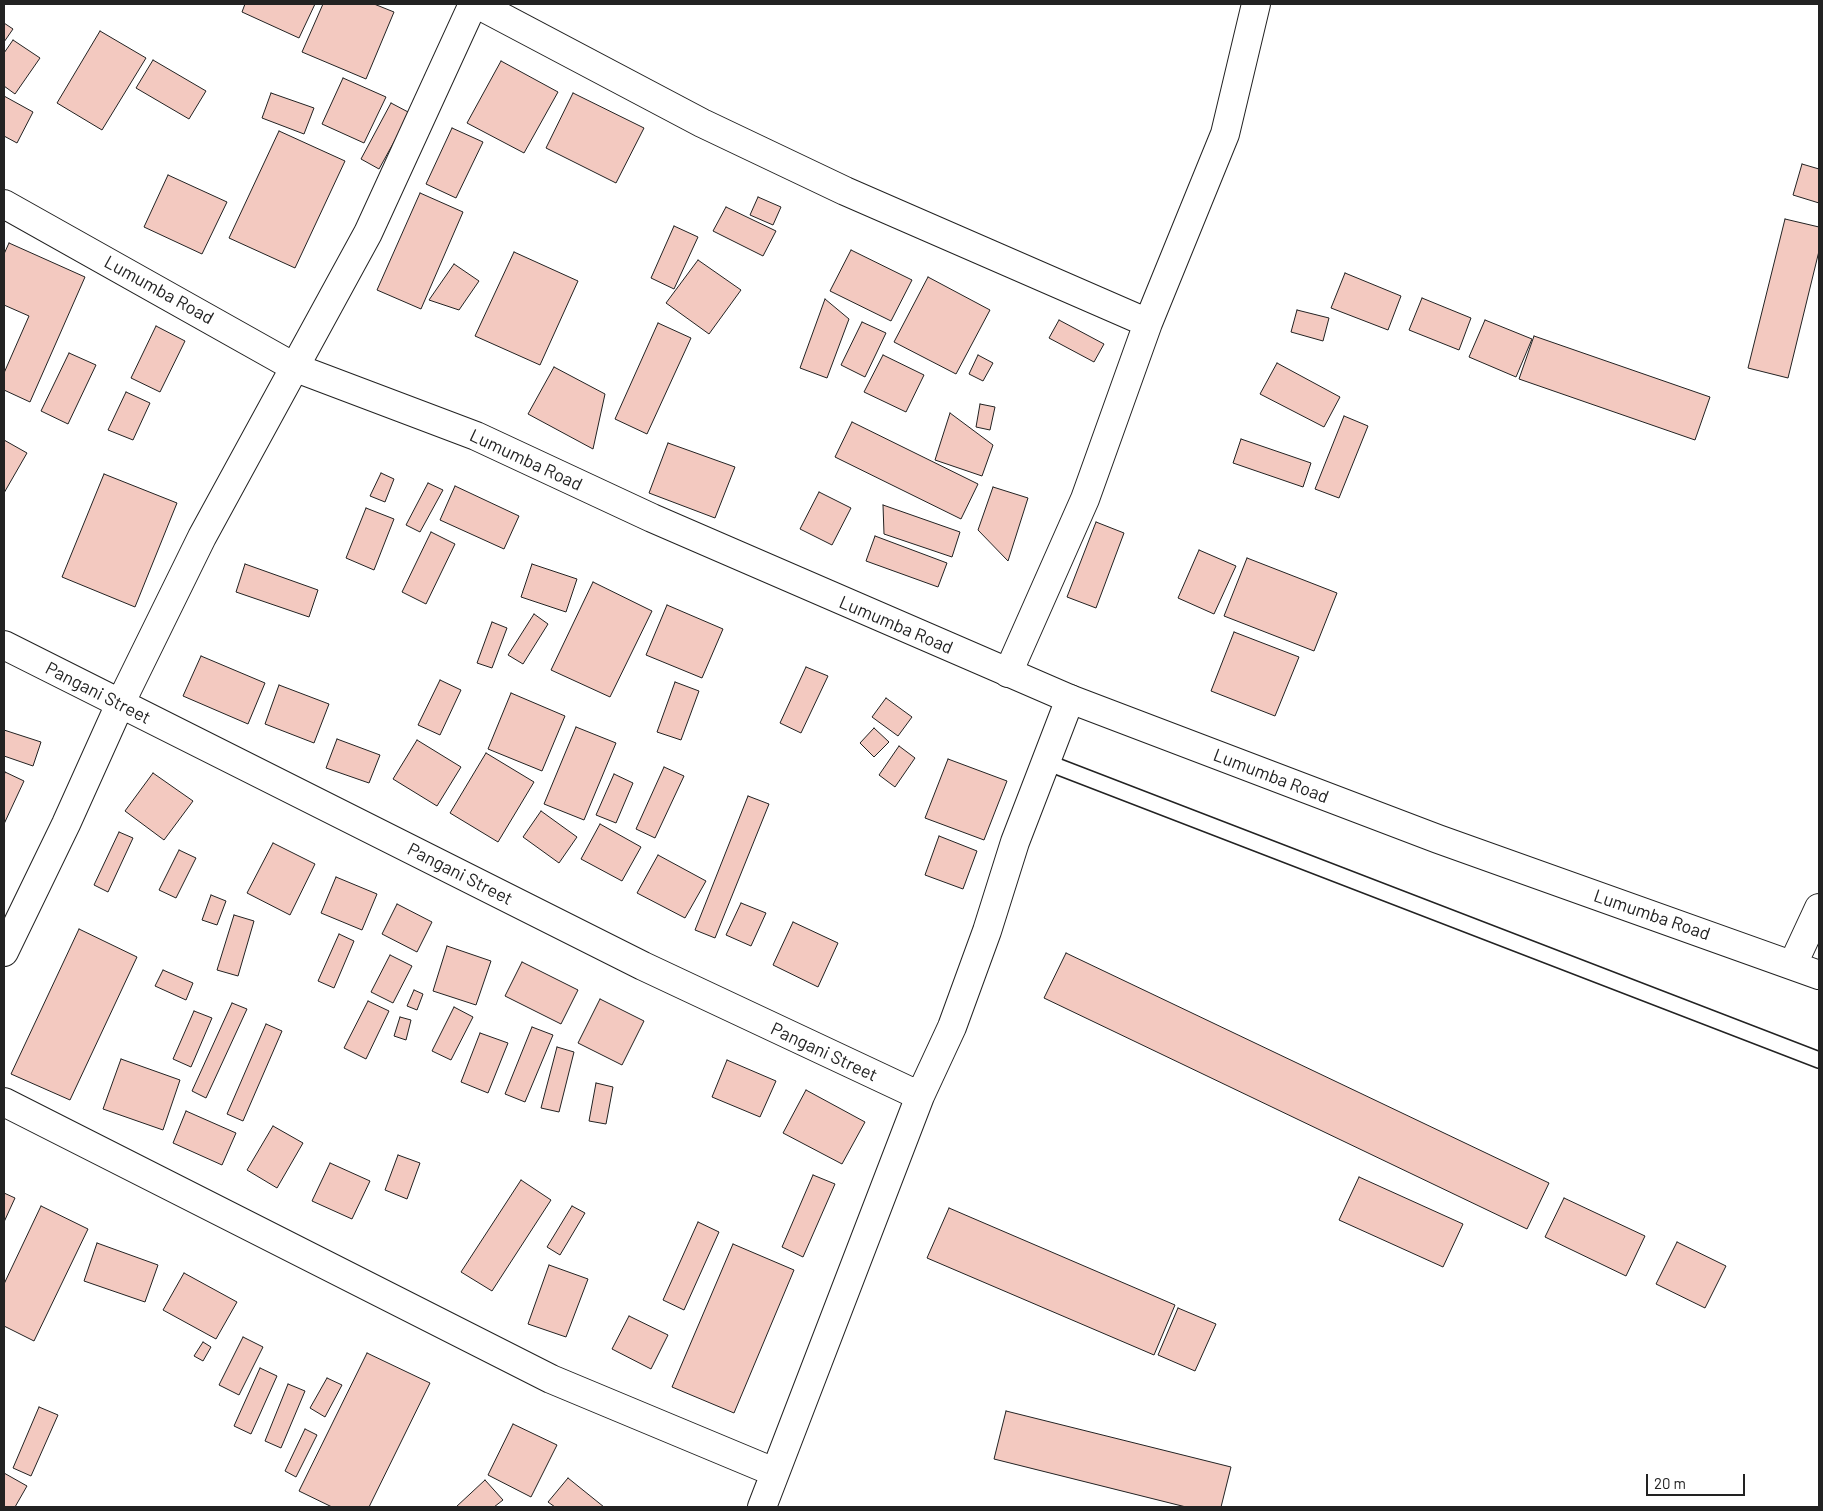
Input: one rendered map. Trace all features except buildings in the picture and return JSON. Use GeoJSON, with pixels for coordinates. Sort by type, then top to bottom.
{"type":"FeatureCollection","features":[{"type":"Feature","properties":{"kind":"street"},"geometry":{"type":"LineString","coordinates":[[4,952],[66,824],[120,704],[202,537],[368,234],[473,4]]}},
{"type":"Feature","properties":{"kind":"street"},"geometry":{"type":"LineString","coordinates":[[477,4],[702,123],[836,187],[1148,322]]}},
{"type":"Feature","properties":{"kind":"street"},"geometry":{"type":"LineString","coordinates":[[1008,673],[1085,499],[1148,322],[1225,134],[1256,4]]}},
{"type":"Feature","properties":{"kind":"street","name":"Lumumba Road"},"geometry":{"type":"LineString","coordinates":[[4,204],[296,368],[476,436],[652,518],[1008,673],[1070,699],[1438,839],[1819,975]]}},
{"type":"Feature","properties":{"kind":"street","name":"Pangani Street"},"geometry":{"type":"LineString","coordinates":[[4,645],[643,966],[920,1096]]}},
{"type":"Feature","properties":{"kind":"street"},"geometry":{"type":"LineString","coordinates":[[762,1507],[920,1096],[952,1027],[987,931],[1014,842],[1070,699]]}},
{"type":"Feature","properties":{"kind":"street"},"geometry":{"type":"LineString","coordinates":[[1792,964],[1819,908]]}},
{"type":"Feature","properties":{"kind":"street"},"geometry":{"type":"LineString","coordinates":[[4,1102],[550,1379],[774,1472]]}},
{"type":"Feature","properties":{"kind":"lane"},"geometry":{"type":"LineString","coordinates":[[1046,762],[1819,1060]]}}]}
